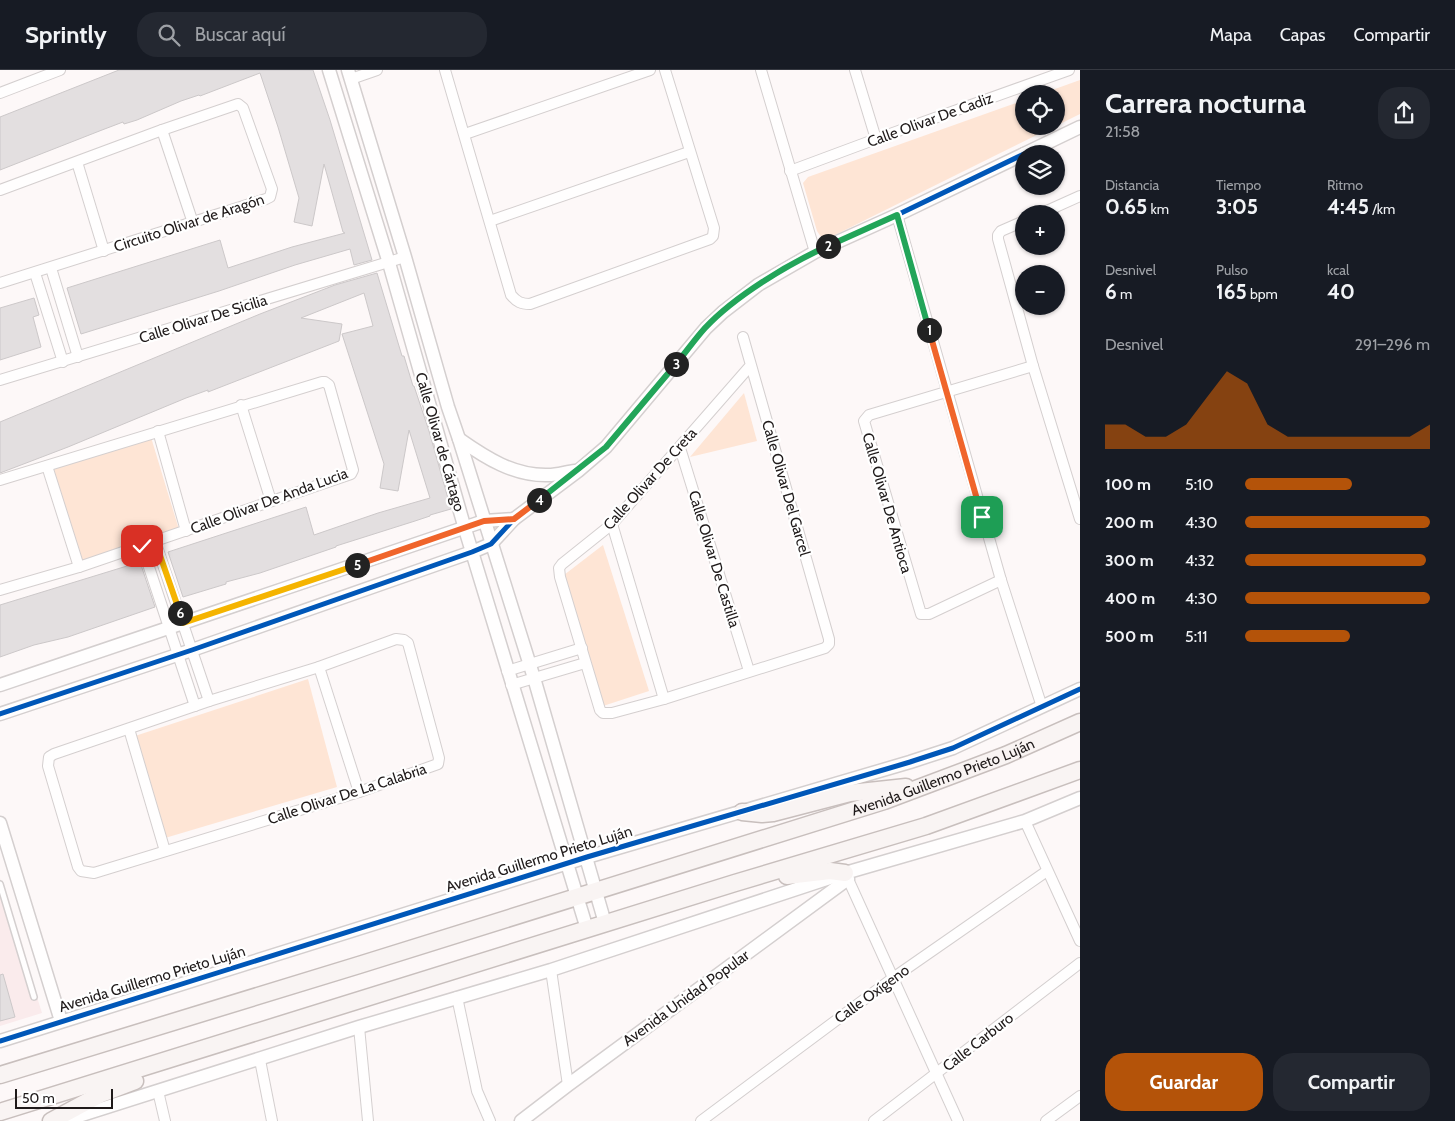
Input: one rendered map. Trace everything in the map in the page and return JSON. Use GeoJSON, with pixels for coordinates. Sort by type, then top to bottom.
{"type":"FeatureCollection","features":[{"type":"Feature","properties":{"kind":"main road","name":"Avenida Guillermo Prieto Luján"},"geometry":{"type":"LineString","coordinates":[[0,1075],[884,801],[1006,756],[1080,722]]}},
{"type":"Feature","properties":{"kind":"main road"},"geometry":{"type":"LineString","coordinates":[[0,1112],[735,883],[926,826],[1080,770]]}},
{"type":"Feature","properties":{"kind":"main road"},"geometry":{"type":"LineString","coordinates":[[742,812],[762,814],[850,793],[928,785]]}},
{"type":"Feature","properties":{"kind":"main road"},"geometry":{"type":"LineString","coordinates":[[735,883],[836,871],[846,876]]}},
{"type":"Feature","properties":{"kind":"main road"},"geometry":{"type":"LineString","coordinates":[[51,1121],[109,1091],[155,1073],[180,1055]]}},
{"type":"Feature","properties":{"kind":"street","name":"Calle Olivar de Cártago"},"geometry":{"type":"LineString","coordinates":[[329,70],[388,262],[511,685],[587,929]]}},
{"type":"Feature","properties":{"kind":"street"},"geometry":{"type":"LineString","coordinates":[[350,75],[378,70]]}},
{"type":"Feature","properties":{"kind":"street"},"geometry":{"type":"LineString","coordinates":[[445,70],[511,295],[522,304],[530,304],[710,239],[714,233],[665,70]]}},
{"type":"Feature","properties":{"kind":"street"},"geometry":{"type":"LineString","coordinates":[[465,134],[650,70]]}},
{"type":"Feature","properties":{"kind":"street"},"geometry":{"type":"LineString","coordinates":[[761,70],[815,252]]}},
{"type":"Feature","properties":{"kind":"street"},"geometry":{"type":"LineString","coordinates":[[855,70],[876,139]]}},
{"type":"Feature","properties":{"kind":"street","name":"Calle Olivar De Cadiz"},"geometry":{"type":"LineString","coordinates":[[790,171],[1069,70]]}},
{"type":"Feature","properties":{"kind":"street"},"geometry":{"type":"LineString","coordinates":[[0,93],[55,71]]}},
{"type":"Feature","properties":{"kind":"street","name":"Calle Olivar de Cártago"},"geometry":{"type":"LineString","coordinates":[[350,75],[448,407],[530,664],[606,923]]}},
{"type":"Feature","properties":{"kind":"street","name":"Circuito Olivar de Aragón"},"geometry":{"type":"LineString","coordinates":[[0,190],[233,105],[241,106],[272,189],[270,196],[266,199],[0,283]]}},
{"type":"Feature","properties":{"kind":"street"},"geometry":{"type":"LineString","coordinates":[[1043,145],[1080,127]]}},
{"type":"Feature","properties":{"kind":"street"},"geometry":{"type":"LineString","coordinates":[[162,130],[193,223]]}},
{"type":"Feature","properties":{"kind":"street"},"geometry":{"type":"LineString","coordinates":[[490,221],[690,152]]}},
{"type":"Feature","properties":{"kind":"street"},"geometry":{"type":"LineString","coordinates":[[0,714],[192,650],[491,544],[514,519],[606,447],[706,328],[758,285],[815,252],[1015,158]]}},
{"type":"Feature","properties":{"kind":"street"},"geometry":{"type":"LineString","coordinates":[[77,162],[104,251]]}},
{"type":"Feature","properties":{"kind":"street"},"geometry":{"type":"LineString","coordinates":[[1065,205],[1079,200]]}},
{"type":"Feature","properties":{"kind":"street"},"geometry":{"type":"LineString","coordinates":[[897,215],[1001,580],[1042,707]]}},
{"type":"Feature","properties":{"kind":"street"},"geometry":{"type":"LineString","coordinates":[[1015,225],[1001,231],[998,239],[1033,366],[1080,519]]}},
{"type":"Feature","properties":{"kind":"street","name":"Calle Olivar De Sicilia"},"geometry":{"type":"LineString","coordinates":[[0,380],[405,257]]}},
{"type":"Feature","properties":{"kind":"street"},"geometry":{"type":"LineString","coordinates":[[51,268],[78,357]]}},
{"type":"Feature","properties":{"kind":"street"},"geometry":{"type":"LineString","coordinates":[[35,273],[62,362]]}},
{"type":"Feature","properties":{"kind":"street","name":"Calle Olivar Del Garcel"},"geometry":{"type":"LineString","coordinates":[[743,337],[829,639]]}},
{"type":"Feature","properties":{"kind":"street","name":"Calle Olivar De Creta"},"geometry":{"type":"LineString","coordinates":[[751,365],[612,524],[562,564],[559,574],[585,663],[600,710],[603,713],[612,714],[664,699],[825,648],[829,644],[829,639]]}},
{"type":"Feature","properties":{"kind":"street","name":"Calle Olivar De Antioca"},"geometry":{"type":"LineString","coordinates":[[1001,580],[929,614],[921,614],[864,424],[866,417],[946,391],[1033,366]]}},
{"type":"Feature","properties":{"kind":"street","name":"Calle Olivar De Anda Lucia"},"geometry":{"type":"LineString","coordinates":[[0,480],[241,405],[322,382],[329,385],[353,472],[142,546],[0,590]]}},
{"type":"Feature","properties":{"kind":"street"},"geometry":{"type":"LineString","coordinates":[[241,405],[271,501]]}},
{"type":"Feature","properties":{"kind":"street"},"geometry":{"type":"LineString","coordinates":[[158,431],[186,531]]}},
{"type":"Feature","properties":{"kind":"street"},"geometry":{"type":"LineString","coordinates":[[459,439],[483,456],[505,467],[528,474],[549,475],[578,470]]}},
{"type":"Feature","properties":{"kind":"street","name":"Calle Olivar De Castilla"},"geometry":{"type":"LineString","coordinates":[[680,448],[749,671]]}},
{"type":"Feature","properties":{"kind":"street"},"geometry":{"type":"LineString","coordinates":[[47,466],[79,567]]}},
{"type":"Feature","properties":{"kind":"street"},"geometry":{"type":"LineString","coordinates":[[0,685],[484,521],[514,519]]}},
{"type":"Feature","properties":{"kind":"street"},"geometry":{"type":"LineString","coordinates":[[612,524],[664,699]]}},
{"type":"Feature","properties":{"kind":"street"},"geometry":{"type":"LineString","coordinates":[[155,541],[209,701]]}},
{"type":"Feature","properties":{"kind":"street"},"geometry":{"type":"LineString","coordinates":[[142,546],[195,706]]}},
{"type":"Feature","properties":{"kind":"street","name":"Calle Olivar De La Calabria"},"geometry":{"type":"LineString","coordinates":[[396,639],[404,640],[408,643],[439,762],[360,792],[88,873],[81,871],[75,858],[47,761],[49,757],[209,701],[319,667],[396,639]]}},
{"type":"Feature","properties":{"kind":"street"},"geometry":{"type":"LineString","coordinates":[[508,671],[582,648]]}},
{"type":"Feature","properties":{"kind":"street"},"geometry":{"type":"LineString","coordinates":[[511,685],[585,663]]}},
{"type":"Feature","properties":{"kind":"street"},"geometry":{"type":"LineString","coordinates":[[319,667],[360,792]]}},
{"type":"Feature","properties":{"kind":"street","name":"Avenida Guillermo Prieto Luján"},"geometry":{"type":"LineString","coordinates":[[0,1041],[566,863],[901,765],[953,748],[1080,688]]}},
{"type":"Feature","properties":{"kind":"street"},"geometry":{"type":"LineString","coordinates":[[129,729],[166,850]]}},
{"type":"Feature","properties":{"kind":"street"},"geometry":{"type":"LineString","coordinates":[[63,1121],[359,1027],[551,970],[1025,821],[1080,798]]}},
{"type":"Feature","properties":{"kind":"street"},"geometry":{"type":"LineString","coordinates":[[1025,821],[1080,940]]}},
{"type":"Feature","properties":{"kind":"street"},"geometry":{"type":"LineString","coordinates":[[0,823],[61,1021]]}},
{"type":"Feature","properties":{"kind":"street","name":"Calle Oxígeno"},"geometry":{"type":"LineString","coordinates":[[701,1121],[893,978],[1047,871]]}},
{"type":"Feature","properties":{"kind":"street"},"geometry":{"type":"LineString","coordinates":[[846,876],[938,1073],[958,1121]]}},
{"type":"Feature","properties":{"kind":"street","name":"Avenida Unidad Popular"},"geometry":{"type":"LineString","coordinates":[[521,1121],[846,876]]}},
{"type":"Feature","properties":{"kind":"street","name":"Calle Carburo"},"geometry":{"type":"LineString","coordinates":[[874,1121],[1080,962]]}},
{"type":"Feature","properties":{"kind":"street"},"geometry":{"type":"LineString","coordinates":[[551,970],[568,1085]]}},
{"type":"Feature","properties":{"kind":"street"},"geometry":{"type":"LineString","coordinates":[[458,997],[477,1091],[490,1121]]}},
{"type":"Feature","properties":{"kind":"street"},"geometry":{"type":"LineString","coordinates":[[359,1027],[368,1121]]}},
{"type":"Feature","properties":{"kind":"street"},"geometry":{"type":"LineString","coordinates":[[260,1060],[272,1121]]}},
{"type":"Feature","properties":{"kind":"street"},"geometry":{"type":"LineString","coordinates":[[158,1091],[165,1121]]}},
{"type":"Feature","properties":{"kind":"street"},"geometry":{"type":"LineString","coordinates":[[1046,1121],[1080,1096]]}},
{"type":"Feature","properties":{"kind":"lane"},"geometry":{"type":"LineString","coordinates":[[0,884],[34,997]]}},
{"type":"Feature","properties":{"kind":"shaded area"},"geometry":{"type":"Polygon","coordinates":[[[1080,80],[1080,114],[1065,122],[1065,85],[1080,80]]]}},
{"type":"Feature","properties":{"kind":"shaded area"},"geometry":{"type":"Polygon","coordinates":[[[1015,103],[1015,135],[1037,135],[831,237],[821,237],[817,231],[803,183],[808,177],[1015,103]]]}},
{"type":"Feature","properties":{"kind":"shaded area"},"geometry":{"type":"Polygon","coordinates":[[[744,393],[757,441],[690,457],[744,393]]]}},
{"type":"Feature","properties":{"kind":"shaded area"},"geometry":{"type":"Polygon","coordinates":[[[150,434],[180,533],[79,567],[48,466],[150,434]]]}},
{"type":"Feature","properties":{"kind":"shaded area"},"geometry":{"type":"Polygon","coordinates":[[[603,545],[649,691],[603,706],[564,575],[603,545]]]}},
{"type":"Feature","properties":{"kind":"shaded area"},"geometry":{"type":"Polygon","coordinates":[[[308,679],[337,787],[165,838],[135,736],[308,679]]]}},
{"type":"Feature","properties":{"kind":"shaded area"},"geometry":{"type":"Polygon","coordinates":[[[0,878],[42,1013],[0,1026],[0,878]]]}},
{"type":"Feature","properties":{"kind":"building"},"geometry":{"type":"Polygon","coordinates":[[[119,70],[313,70],[372,260],[354,265],[350,249],[81,334],[67,288],[220,240],[228,268],[292,247],[345,233],[343,232],[324,164],[312,226],[294,222],[299,198],[260,73],[200,96],[181,101],[137,120],[124,124],[123,122],[0,170],[0,117],[119,70]]]}},
{"type":"Feature","properties":{"kind":"building"},"geometry":{"type":"Polygon","coordinates":[[[377,273],[402,356],[404,356],[429,431],[451,509],[183,597],[168,552],[306,507],[314,535],[378,513],[430,498],[409,430],[398,491],[380,488],[384,464],[342,334],[373,326],[364,293],[301,318],[342,324],[339,341],[208,392],[208,390],[186,398],[0,473],[0,422],[260,314],[335,285],[377,273]]]}},
{"type":"Feature","properties":{"kind":"building"},"geometry":{"type":"Polygon","coordinates":[[[34,298],[39,315],[33,317],[41,347],[0,360],[0,308],[34,298]]]}},
{"type":"Feature","properties":{"kind":"building"},"geometry":{"type":"Polygon","coordinates":[[[140,562],[155,607],[68,637],[34,645],[0,657],[0,605],[140,562]]]}},
{"type":"Feature","properties":{"kind":"building"},"geometry":{"type":"Polygon","coordinates":[[[3,974],[15,1017],[0,1021],[0,975],[3,974]]]}},
{"type":"Feature","properties":{"kind":"cycle path"},"geometry":{"type":"LineString","coordinates":[[0,714],[192,650],[491,544],[514,519],[578,471],[606,447],[706,328],[758,285],[815,252],[1015,158]]}},
{"type":"Feature","properties":{"kind":"cycle path"},"geometry":{"type":"LineString","coordinates":[[0,1041],[587,857],[953,748],[1080,689]]}},
{"type":"Feature","properties":{"kind":"route"},"geometry":{"type":"LineString","coordinates":[[142,546],[155,541],[183,623],[484,521],[514,519],[606,447],[706,328],[723,312],[758,285],[815,252],[897,215],[982,517]]}}]}
